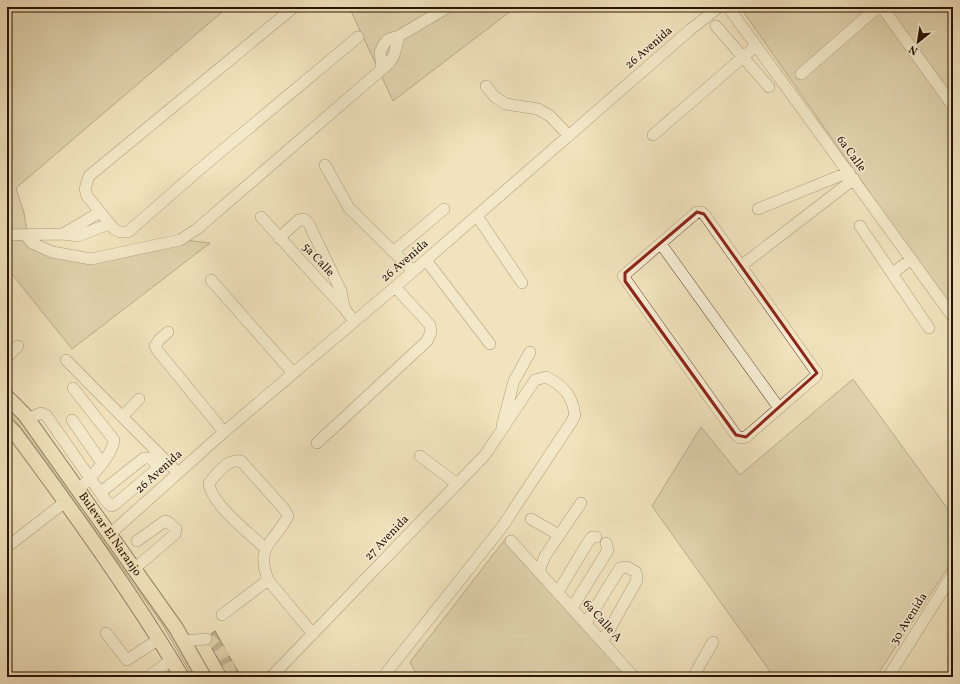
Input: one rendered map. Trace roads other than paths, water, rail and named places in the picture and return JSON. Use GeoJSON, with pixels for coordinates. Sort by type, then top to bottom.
{"type":"FeatureCollection","features":[{"type":"Feature","properties":{"kind":"main road","name":"Bulevar El Naranjo"},"geometry":{"type":"LineString","coordinates":[[7,397],[27,419],[134,569],[184,641],[204,677]]}},
{"type":"Feature","properties":{"kind":"main road","name":"Bulevar El Naranjo"},"geometry":{"type":"LineString","coordinates":[[9,431],[66,502],[159,639],[182,677]]}},
{"type":"Feature","properties":{"kind":"street"},"geometry":{"type":"LineString","coordinates":[[294,7],[89,176],[85,189],[87,196],[109,224],[120,232],[128,232],[200,169],[358,37]]}},
{"type":"Feature","properties":{"kind":"street"},"geometry":{"type":"LineString","coordinates":[[25,235],[32,243],[52,252],[91,259],[180,240],[197,229],[382,69],[380,52],[384,44],[389,39],[399,36],[448,7]]}},
{"type":"Feature","properties":{"kind":"street","name":"26 Avenida"},"geometry":{"type":"LineString","coordinates":[[109,535],[224,432],[395,287],[691,29],[719,7]]}},
{"type":"Feature","properties":{"kind":"street","name":"6a Calle"},"geometry":{"type":"LineString","coordinates":[[728,7],[953,317]]}},
{"type":"Feature","properties":{"kind":"street"},"geometry":{"type":"LineString","coordinates":[[800,74],[878,7]]}},
{"type":"Feature","properties":{"kind":"street"},"geometry":{"type":"LineString","coordinates":[[882,7],[953,106]]}},
{"type":"Feature","properties":{"kind":"street"},"geometry":{"type":"LineString","coordinates":[[716,26],[769,87]]}},
{"type":"Feature","properties":{"kind":"street"},"geometry":{"type":"LineString","coordinates":[[653,135],[756,46]]}},
{"type":"Feature","properties":{"kind":"street"},"geometry":{"type":"LineString","coordinates":[[486,86],[495,97],[506,104],[538,109],[550,116],[569,136]]}},
{"type":"Feature","properties":{"kind":"street"},"geometry":{"type":"LineString","coordinates":[[325,165],[349,208],[413,271]]}},
{"type":"Feature","properties":{"kind":"street"},"geometry":{"type":"LineString","coordinates":[[758,209],[851,176]]}},
{"type":"Feature","properties":{"kind":"street"},"geometry":{"type":"LineString","coordinates":[[741,266],[851,176]]}},
{"type":"Feature","properties":{"kind":"street"},"geometry":{"type":"LineString","coordinates":[[393,252],[444,209]]}},
{"type":"Feature","properties":{"kind":"street"},"geometry":{"type":"LineString","coordinates":[[63,234],[100,212]]}},
{"type":"Feature","properties":{"kind":"street"},"geometry":{"type":"LineString","coordinates":[[697,212],[701,212],[741,266],[817,373],[816,376],[746,437],[740,438],[736,435],[625,281],[623,276],[697,212]]}},
{"type":"Feature","properties":{"kind":"street"},"geometry":{"type":"LineString","coordinates":[[477,216],[522,283]]}},
{"type":"Feature","properties":{"kind":"street","name":"5a Calle"},"geometry":{"type":"LineString","coordinates":[[261,217],[344,308],[354,321]]}},
{"type":"Feature","properties":{"kind":"street"},"geometry":{"type":"LineString","coordinates":[[279,238],[299,220],[304,219],[309,224],[341,292],[344,308]]}},
{"type":"Feature","properties":{"kind":"street"},"geometry":{"type":"LineString","coordinates":[[7,235],[63,234],[78,236],[109,224]]}},
{"type":"Feature","properties":{"kind":"street"},"geometry":{"type":"LineString","coordinates":[[860,226],[929,328]]}},
{"type":"Feature","properties":{"kind":"street"},"geometry":{"type":"LineString","coordinates":[[661,244],[779,408]]}},
{"type":"Feature","properties":{"kind":"street"},"geometry":{"type":"LineString","coordinates":[[893,273],[911,259]]}},
{"type":"Feature","properties":{"kind":"street"},"geometry":{"type":"LineString","coordinates":[[426,260],[490,344]]}},
{"type":"Feature","properties":{"kind":"street"},"geometry":{"type":"LineString","coordinates":[[211,280],[293,373]]}},
{"type":"Feature","properties":{"kind":"street"},"geometry":{"type":"LineString","coordinates":[[317,443],[427,341],[432,332],[430,325],[395,287]]}},
{"type":"Feature","properties":{"kind":"street"},"geometry":{"type":"LineString","coordinates":[[168,332],[159,340],[156,346],[157,350],[224,432]]}},
{"type":"Feature","properties":{"kind":"street"},"geometry":{"type":"LineString","coordinates":[[7,357],[18,346]]}},
{"type":"Feature","properties":{"kind":"street"},"geometry":{"type":"LineString","coordinates":[[501,430],[503,417],[514,381],[530,352]]}},
{"type":"Feature","properties":{"kind":"street"},"geometry":{"type":"LineString","coordinates":[[66,360],[178,473]]}},
{"type":"Feature","properties":{"kind":"street","name":"27 Avenida"},"geometry":{"type":"LineString","coordinates":[[271,677],[485,455],[535,380],[546,377],[558,383],[572,398],[576,415],[502,527],[383,677]]}},
{"type":"Feature","properties":{"kind":"street"},"geometry":{"type":"LineString","coordinates":[[73,388],[114,440],[113,446],[102,463],[78,490]]}},
{"type":"Feature","properties":{"kind":"street"},"geometry":{"type":"LineString","coordinates":[[123,416],[139,399]]}},
{"type":"Feature","properties":{"kind":"street"},"geometry":{"type":"LineString","coordinates":[[27,419],[41,413],[46,416],[90,476],[108,504],[111,506],[114,505],[126,520]]}},
{"type":"Feature","properties":{"kind":"street"},"geometry":{"type":"LineString","coordinates":[[72,420],[102,463]]}},
{"type":"Feature","properties":{"kind":"street"},"geometry":{"type":"LineString","coordinates":[[420,456],[457,484]]}},
{"type":"Feature","properties":{"kind":"street"},"geometry":{"type":"LineString","coordinates":[[101,492],[144,458],[150,458],[158,466],[157,469],[114,505]]}},
{"type":"Feature","properties":{"kind":"street"},"geometry":{"type":"LineString","coordinates":[[265,548],[216,501],[210,491],[209,483],[226,464],[233,460],[241,461],[284,509],[288,516],[265,548],[262,558],[268,580],[313,634]]}},
{"type":"Feature","properties":{"kind":"street"},"geometry":{"type":"LineString","coordinates":[[7,548],[66,502]]}},
{"type":"Feature","properties":{"kind":"street"},"geometry":{"type":"LineString","coordinates":[[539,571],[545,556],[581,503]]}},
{"type":"Feature","properties":{"kind":"street"},"geometry":{"type":"LineString","coordinates":[[532,519],[559,535]]}},
{"type":"Feature","properties":{"kind":"street"},"geometry":{"type":"LineString","coordinates":[[134,569],[175,534],[176,530],[168,522],[165,522],[137,541]]}},
{"type":"Feature","properties":{"kind":"street"},"geometry":{"type":"LineString","coordinates":[[558,592],[588,542],[592,537],[596,537]]}},
{"type":"Feature","properties":{"kind":"street","name":"6a Calle A"},"geometry":{"type":"LineString","coordinates":[[511,541],[634,677]]}},
{"type":"Feature","properties":{"kind":"street"},"geometry":{"type":"LineString","coordinates":[[572,608],[608,550],[606,543]]}},
{"type":"Feature","properties":{"kind":"street"},"geometry":{"type":"LineString","coordinates":[[586,623],[620,568],[627,567],[636,572],[637,580],[603,641]]}},
{"type":"Feature","properties":{"kind":"street","name":"30 Avenida"},"geometry":{"type":"LineString","coordinates":[[888,677],[953,574]]}},
{"type":"Feature","properties":{"kind":"street"},"geometry":{"type":"LineString","coordinates":[[222,615],[268,580]]}},
{"type":"Feature","properties":{"kind":"street"},"geometry":{"type":"LineString","coordinates":[[106,633],[123,658],[127,660],[159,639]]}},
{"type":"Feature","properties":{"kind":"street"},"geometry":{"type":"LineString","coordinates":[[184,641],[206,639]]}},
{"type":"Feature","properties":{"kind":"street"},"geometry":{"type":"LineString","coordinates":[[693,677],[713,642]]}},
{"type":"Feature","properties":{"kind":"street"},"geometry":{"type":"LineString","coordinates":[[148,677],[172,660]]}},
{"type":"Feature","properties":{"kind":"tunnel"},"geometry":{"type":"LineString","coordinates":[[206,639],[210,640],[219,649],[229,667],[232,677]]}}]}
